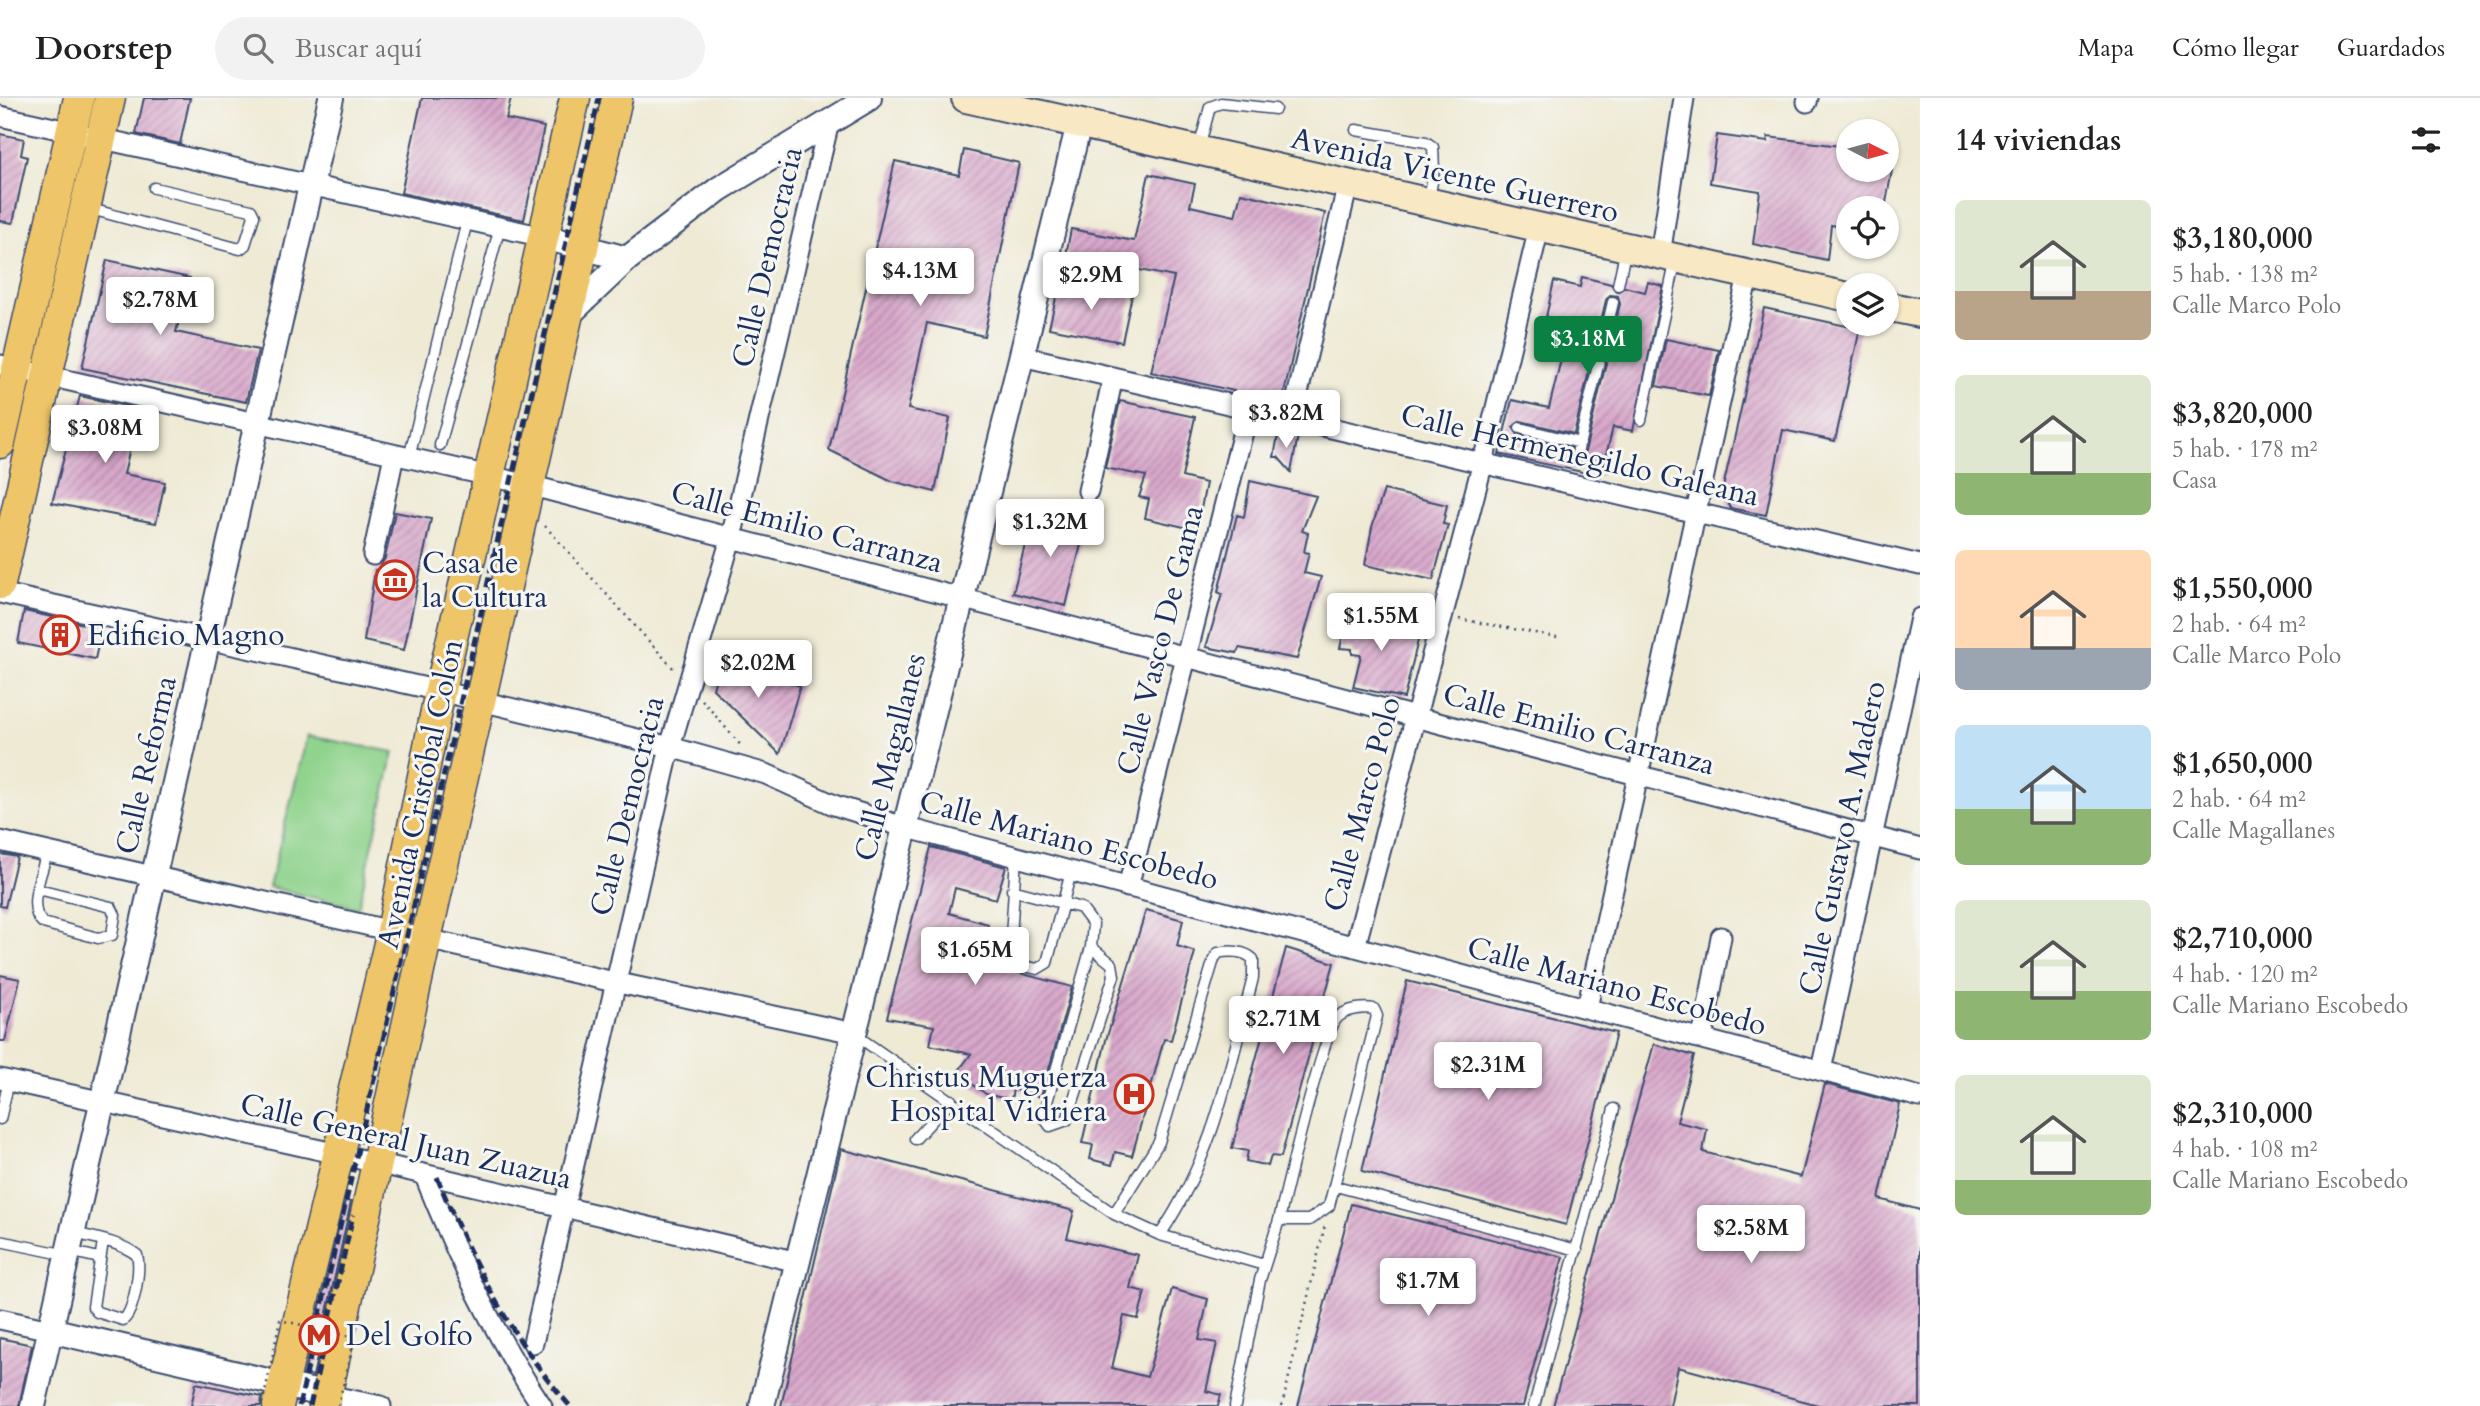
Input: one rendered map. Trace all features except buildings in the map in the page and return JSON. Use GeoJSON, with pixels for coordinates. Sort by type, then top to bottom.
{"type":"FeatureCollection","features":[{"type":"Feature","properties":{"kind":"main road"},"geometry":{"type":"LineString","coordinates":[[0,443],[8,367],[79,98]]}},
{"type":"Feature","properties":{"kind":"main road"},"geometry":{"type":"LineString","coordinates":[[0,584],[110,98]]}},
{"type":"Feature","properties":{"kind":"main road","name":"Avenida Cristóbal Colón"},"geometry":{"type":"LineString","coordinates":[[275,1396],[338,1154],[391,931],[440,691],[575,98]]}},
{"type":"Feature","properties":{"kind":"main road"},"geometry":{"type":"LineString","coordinates":[[567,316],[617,98]]}},
{"type":"Feature","properties":{"kind":"main road","name":"Avenida Vicente Guerrero"},"geometry":{"type":"LineString","coordinates":[[966,98],[1020,104],[1079,124],[1836,294]]}},
{"type":"Feature","properties":{"kind":"main road"},"geometry":{"type":"LineString","coordinates":[[1899,309],[1920,313]]}},
{"type":"Feature","properties":{"kind":"main road","name":"Avenida Cristóbal Colón"},"geometry":{"type":"LineString","coordinates":[[330,1402],[377,1164],[426,939],[567,316]]}},
{"type":"Feature","properties":{"kind":"street","name":"Calle Reforma"},"geometry":{"type":"LineString","coordinates":[[33,1406],[331,98]]}},
{"type":"Feature","properties":{"kind":"street"},"geometry":{"type":"LineString","coordinates":[[567,316],[626,259],[719,189],[869,98]]}},
{"type":"Feature","properties":{"kind":"street"},"geometry":{"type":"LineString","coordinates":[[1668,257],[1684,98]]}},
{"type":"Feature","properties":{"kind":"street"},"geometry":{"type":"LineString","coordinates":[[0,116],[544,237],[626,259]]}},
{"type":"Feature","properties":{"kind":"street","name":"Calle Democracia"},"geometry":{"type":"LineString","coordinates":[[533,1343],[670,747],[730,538],[829,122]]}},
{"type":"Feature","properties":{"kind":"street","name":"Calle Magallanes"},"geometry":{"type":"LineString","coordinates":[[762,1406],[1079,124]]}},
{"type":"Feature","properties":{"kind":"street"},"geometry":{"type":"LineString","coordinates":[[1292,418],[1348,184]]}},
{"type":"Feature","properties":{"kind":"street","name":"Calle Marco Polo"},"geometry":{"type":"LineString","coordinates":[[1355,947],[1483,462],[1539,228]]}},
{"type":"Feature","properties":{"kind":"street"},"geometry":{"type":"LineString","coordinates":[[1587,1009],[1748,275]]}},
{"type":"Feature","properties":{"kind":"street","name":"Calle Hermenegildo Galeana"},"geometry":{"type":"LineString","coordinates":[[1022,356],[1920,565]]}},
{"type":"Feature","properties":{"kind":"street","name":"Calle Emilio Carranza"},"geometry":{"type":"LineString","coordinates":[[8,367],[528,485],[1187,655],[1920,849]]}},
{"type":"Feature","properties":{"kind":"street"},"geometry":{"type":"LineString","coordinates":[[1088,491],[1113,377]]}},
{"type":"Feature","properties":{"kind":"street","name":"Calle Vasco De Gama"},"geometry":{"type":"LineString","coordinates":[[1128,887],[1249,408]]}},
{"type":"Feature","properties":{"kind":"street"},"geometry":{"type":"LineString","coordinates":[[373,555],[401,457]]}},
{"type":"Feature","properties":{"kind":"street","name":"Calle Mariano Escobedo"},"geometry":{"type":"LineString","coordinates":[[0,593],[440,691],[670,747],[766,774],[834,805],[904,827],[1920,1097]]}},
{"type":"Feature","properties":{"kind":"street","name":"Calle Gustavo A. Madero"},"geometry":{"type":"LineString","coordinates":[[1821,1070],[1920,618]]}},
{"type":"Feature","properties":{"kind":"street"},"geometry":{"type":"LineString","coordinates":[[0,841],[614,982],[854,1033]]}},
{"type":"Feature","properties":{"kind":"street"},"geometry":{"type":"LineString","coordinates":[[1702,1039],[1721,937]]}},
{"type":"Feature","properties":{"kind":"street","name":"Calle General Juan Zuazua"},"geometry":{"type":"LineString","coordinates":[[4,1080],[338,1154],[798,1262]]}},
{"type":"Feature","properties":{"kind":"street"},"geometry":{"type":"LineString","coordinates":[[424,1174],[461,1265],[491,1324],[542,1406]]}},
{"type":"Feature","properties":{"kind":"street"},"geometry":{"type":"LineString","coordinates":[[0,1319],[275,1396],[381,1406]]}},
{"type":"Feature","properties":{"kind":"lane"},"geometry":{"type":"LineString","coordinates":[[1198,150],[1210,107],[1221,103],[1275,109]]}},
{"type":"Feature","properties":{"kind":"lane"},"geometry":{"type":"LineString","coordinates":[[1356,130],[1426,142],[1433,147],[1434,170],[1428,202]]}},
{"type":"Feature","properties":{"kind":"lane"},"geometry":{"type":"LineString","coordinates":[[87,208],[240,248],[245,245],[254,216],[251,210],[154,188]]}},
{"type":"Feature","properties":{"kind":"lane"},"geometry":{"type":"LineString","coordinates":[[401,457],[467,220]]}},
{"type":"Feature","properties":{"kind":"lane"},"geometry":{"type":"LineString","coordinates":[[440,445],[500,227]]}},
{"type":"Feature","properties":{"kind":"lane"},"geometry":{"type":"LineString","coordinates":[[1618,285],[1626,247]]}},
{"type":"Feature","properties":{"kind":"lane"},"geometry":{"type":"LineString","coordinates":[[1641,420],[1668,257]]}},
{"type":"Feature","properties":{"kind":"lane"},"geometry":{"type":"LineString","coordinates":[[1576,458],[1613,302]]}},
{"type":"Feature","properties":{"kind":"lane"},"geometry":{"type":"LineString","coordinates":[[1520,428],[1580,443]]}},
{"type":"Feature","properties":{"kind":"lane"},"geometry":{"type":"LineString","coordinates":[[38,889],[111,907],[115,915],[112,934],[98,938],[43,923],[34,908],[38,889],[47,852]]}},
{"type":"Feature","properties":{"kind":"lane"},"geometry":{"type":"LineString","coordinates":[[1016,857],[1010,953],[1013,963],[1037,969],[1044,966],[1065,903],[1071,872]]}},
{"type":"Feature","properties":{"kind":"lane"},"geometry":{"type":"LineString","coordinates":[[1012,890],[1081,908],[1091,918],[1091,947],[1043,1116],[1050,1126],[1066,1120],[1114,976],[1112,964],[1091,947]]}},
{"type":"Feature","properties":{"kind":"lane"},"geometry":{"type":"LineString","coordinates":[[1114,1214],[1159,1142],[1214,960],[1218,953],[1223,951],[1250,955],[1253,959],[1252,978],[1210,1140],[1192,1184],[1160,1235]]}},
{"type":"Feature","properties":{"kind":"lane"},"geometry":{"type":"LineString","coordinates":[[1235,1406],[1264,1265],[1334,1023],[1347,1012],[1371,1007],[1377,1016],[1329,1206],[1309,1220],[1279,1220]]}},
{"type":"Feature","properties":{"kind":"lane"},"geometry":{"type":"LineString","coordinates":[[854,1033],[1114,1214],[1160,1235],[1264,1265]]}},
{"type":"Feature","properties":{"kind":"lane"},"geometry":{"type":"LineString","coordinates":[[0,1119],[4,1080]]}},
{"type":"Feature","properties":{"kind":"lane"},"geometry":{"type":"LineString","coordinates":[[915,1139],[951,1100]]}},
{"type":"Feature","properties":{"kind":"lane"},"geometry":{"type":"LineString","coordinates":[[1534,1406],[1614,1109]]}},
{"type":"Feature","properties":{"kind":"lane"},"geometry":{"type":"LineString","coordinates":[[1336,1186],[1577,1250]]}},
{"type":"Feature","properties":{"kind":"lane"},"geometry":{"type":"LineString","coordinates":[[0,1241],[69,1246],[103,1241],[130,1250],[136,1255],[139,1264],[128,1315],[123,1320],[97,1312],[93,1307],[103,1241]]}},
{"type":"Feature","properties":{"kind":"lane"},"geometry":{"type":"LineString","coordinates":[[69,1246],[99,1258]]}},
{"type":"Feature","properties":{"kind":"path"},"geometry":{"type":"LineString","coordinates":[[542,523],[766,774]]}},
{"type":"Feature","properties":{"kind":"path"},"geometry":{"type":"LineString","coordinates":[[1442,617],[1557,637]]}},
{"type":"Feature","properties":{"kind":"path"},"geometry":{"type":"LineString","coordinates":[[1282,1406],[1329,1206]]}},
{"type":"Feature","properties":{"kind":"path"},"geometry":{"type":"LineString","coordinates":[[275,1396],[280,1320],[355,1337],[330,1402]]}},
{"type":"Feature","properties":{"kind":"green space"},"geometry":{"type":"Polygon","coordinates":[[[307,736],[394,752],[358,908],[269,887],[307,736]]]}},
{"type":"Feature","properties":{"kind":"railway"},"geometry":{"type":"LineString","coordinates":[[299,1406],[599,98]]}},
{"type":"Feature","properties":{"kind":"railway"},"geometry":{"type":"LineString","coordinates":[[437,1177],[494,1297],[529,1353],[570,1406]]}},
{"type":"Feature","properties":{"kind":"railway"},"geometry":{"type":"LineString","coordinates":[[310,1406],[353,1215]]}},
{"type":"Feature","properties":{"kind":"place","name":"Casa de la Cultura"},"geometry":{"type":"Point","coordinates":[395,580]}},
{"type":"Feature","properties":{"kind":"place","name":"Edificio Magno"},"geometry":{"type":"Point","coordinates":[60,635]}},
{"type":"Feature","properties":{"kind":"place","name":"Christus Muguerza Hospital Vidriera"},"geometry":{"type":"Point","coordinates":[1134,1094]}},
{"type":"Feature","properties":{"kind":"place","name":"Del Golfo"},"geometry":{"type":"Point","coordinates":[319,1335]}}]}
